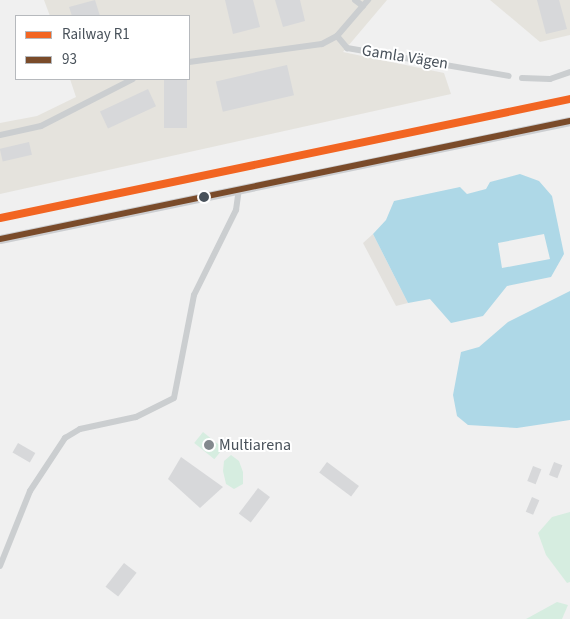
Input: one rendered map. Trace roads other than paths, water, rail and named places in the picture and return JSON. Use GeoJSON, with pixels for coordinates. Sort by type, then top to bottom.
{"type":"FeatureCollection","features":[{"type":"Feature","properties":{"kind":"street"},"geometry":{"type":"LineString","coordinates":[[355,0],[363,6]]}},
{"type":"Feature","properties":{"kind":"street"},"geometry":{"type":"LineString","coordinates":[[190,62],[310,48],[337,36],[368,0]]}},
{"type":"Feature","properties":{"kind":"street","name":"Gamla Vägen"},"geometry":{"type":"LineString","coordinates":[[337,36],[347,48],[510,76]]}},
{"type":"Feature","properties":{"kind":"street"},"geometry":{"type":"LineString","coordinates":[[522,78],[550,79],[570,72]]}},
{"type":"Feature","properties":{"kind":"street"},"geometry":{"type":"LineString","coordinates":[[0,135],[42,126],[130,80]]}},
{"type":"Feature","properties":{"kind":"street"},"geometry":{"type":"LineString","coordinates":[[0,239],[570,121]]}},
{"type":"Feature","properties":{"kind":"street"},"geometry":{"type":"LineString","coordinates":[[0,566],[30,491],[65,438],[80,429],[136,417],[174,398],[194,295],[236,210],[239,189]]}},
{"type":"Feature","properties":{"kind":"water"},"geometry":{"type":"Polygon","coordinates":[[[520,174],[539,181],[552,196],[564,254],[551,277],[507,286],[483,316],[451,323],[430,299],[408,303],[373,234],[386,220],[394,201],[460,187],[467,194],[486,189],[490,182],[520,174]],[[544,234],[498,243],[502,268],[550,259],[544,234]]]}},
{"type":"Feature","properties":{"kind":"water"},"geometry":{"type":"Polygon","coordinates":[[[570,291],[570,420],[517,428],[468,425],[457,416],[453,395],[461,352],[479,347],[508,322],[570,291]]]}},
{"type":"Feature","properties":{"kind":"rail line","name":"R1"},"geometry":{"type":"LineString","coordinates":[[0,218],[570,99]]}},
{"type":"Feature","properties":{"kind":"place","name":"Multiarena"},"geometry":{"type":"Point","coordinates":[209,445]}}]}
